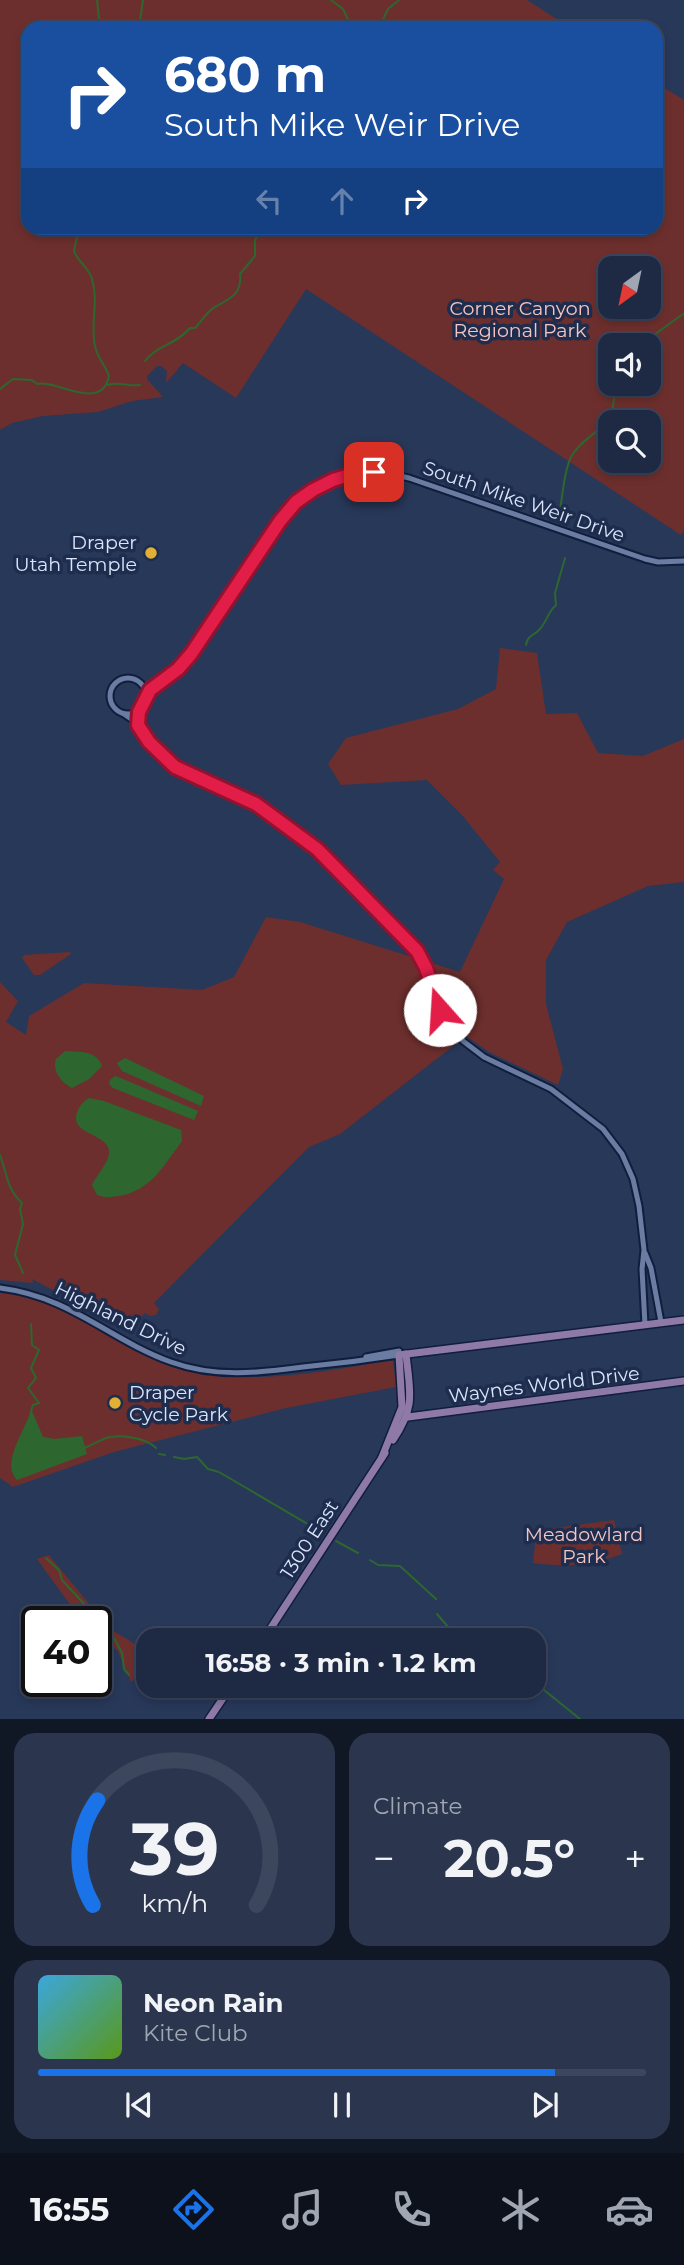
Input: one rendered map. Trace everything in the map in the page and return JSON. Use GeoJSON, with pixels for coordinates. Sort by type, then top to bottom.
{"type":"FeatureCollection","features":[{"type":"Feature","properties":{"kind":"main road","name":"Highland Drive"},"geometry":{"type":"LineString","coordinates":[[401,1353],[684,1320]]}},
{"type":"Feature","properties":{"kind":"main road"},"geometry":{"type":"LineString","coordinates":[[404,1414],[412,1359],[450,1349]]}},
{"type":"Feature","properties":{"kind":"main road"},"geometry":{"type":"LineString","coordinates":[[401,1353],[408,1382]]}},
{"type":"Feature","properties":{"kind":"main road"},"geometry":{"type":"LineString","coordinates":[[401,1353],[404,1414]]}},
{"type":"Feature","properties":{"kind":"main road","name":"Waynes World Drive"},"geometry":{"type":"LineString","coordinates":[[404,1414],[684,1381]]}},
{"type":"Feature","properties":{"kind":"main road","name":"1300 East"},"geometry":{"type":"LineString","coordinates":[[270,1628],[382,1457],[404,1414]]}},
{"type":"Feature","properties":{"kind":"main road"},"geometry":{"type":"LineString","coordinates":[[209,1719],[223,1698]]}},
{"type":"Feature","properties":{"kind":"street","name":"South Mike Weir Drive"},"geometry":{"type":"LineString","coordinates":[[146,698],[191,654],[288,511],[313,490],[356,473],[400,475],[645,559],[658,562],[684,561]]}},
{"type":"Feature","properties":{"kind":"street"},"geometry":{"type":"LineString","coordinates":[[159,683],[151,686],[125,678],[116,681],[110,689],[111,705],[140,728],[153,747],[170,763],[190,775],[256,804],[330,860],[417,951],[426,968],[438,1006],[451,1027],[468,1045],[490,1060],[551,1089],[603,1129],[622,1154],[633,1179],[644,1250],[642,1269],[645,1325]]}},
{"type":"Feature","properties":{"kind":"street"},"geometry":{"type":"LineString","coordinates":[[140,728],[138,719],[146,698],[145,688],[141,683]]}},
{"type":"Feature","properties":{"kind":"street"},"geometry":{"type":"LineString","coordinates":[[124,714],[140,710]]}},
{"type":"Feature","properties":{"kind":"street"},"geometry":{"type":"LineString","coordinates":[[644,1250],[652,1268],[662,1322]]}},
{"type":"Feature","properties":{"kind":"street","name":"Highland Drive"},"geometry":{"type":"LineString","coordinates":[[0,1288],[31,1293],[60,1303],[152,1354],[195,1369],[218,1373],[249,1373],[353,1362],[374,1354],[401,1353]]}},
{"type":"Feature","properties":{"kind":"green space","name":"Corner Canyon Regional Park"},"geometry":{"type":"Polygon","coordinates":[[[0,0],[527,0],[560,21],[21,21],[21,235],[663,235],[663,87],[684,100],[684,530],[681,535],[306,289],[236,398],[183,363],[166,383],[167,371],[161,366],[157,366],[147,376],[163,397],[132,401],[98,412],[43,416],[12,423],[0,430],[0,0]]]}},
{"type":"Feature","properties":{"kind":"green space"},"geometry":{"type":"Polygon","coordinates":[[[500,648],[537,653],[546,714],[577,713],[598,753],[643,756],[684,739],[684,882],[648,886],[567,922],[546,960],[546,1004],[563,1069],[558,1085],[489,1052],[466,1036],[340,1134],[309,1147],[154,1303],[159,1309],[156,1315],[145,1313],[128,1330],[32,1279],[33,1283],[0,1280],[0,982],[18,1001],[6,1022],[26,1035],[29,1016],[84,983],[202,990],[234,977],[266,917],[300,922],[460,972],[504,879],[493,870],[500,862],[462,815],[427,780],[341,785],[328,764],[346,738],[458,709],[496,689],[500,648]]]}},
{"type":"Feature","properties":{"kind":"green space"},"geometry":{"type":"Polygon","coordinates":[[[71,954],[40,975],[34,975],[22,958],[24,955],[71,954]]]}},
{"type":"Feature","properties":{"kind":"green space"},"geometry":{"type":"Polygon","coordinates":[[[0,1293],[22,1296],[62,1310],[156,1360],[182,1370],[241,1377],[273,1376],[335,1370],[393,1360],[396,1387],[286,1408],[114,1452],[13,1487],[0,1478],[0,1293]]]}},
{"type":"Feature","properties":{"kind":"green space","name":"Meadowlard Park"},"geometry":{"type":"Polygon","coordinates":[[[614,1520],[622,1554],[578,1564],[533,1563],[537,1525],[540,1530],[614,1520]]]}},
{"type":"Feature","properties":{"kind":"green space"},"geometry":{"type":"Polygon","coordinates":[[[49,1555],[90,1606],[72,1606],[37,1559],[49,1555]]]}},
{"type":"Feature","properties":{"kind":"green space"},"geometry":{"type":"Polygon","coordinates":[[[112,1630],[136,1645],[136,1677],[131,1682],[118,1651],[112,1646],[112,1630]]]}},
{"type":"Feature","properties":{"kind":"shaded area"},"geometry":{"type":"Polygon","coordinates":[[[65,1051],[92,1054],[102,1066],[89,1079],[72,1088],[64,1083],[55,1068],[56,1059],[65,1051]]]}},
{"type":"Feature","properties":{"kind":"shaded area"},"geometry":{"type":"Polygon","coordinates":[[[125,1058],[204,1096],[201,1106],[122,1071],[117,1063],[125,1058]]]}},
{"type":"Feature","properties":{"kind":"shaded area"},"geometry":{"type":"Polygon","coordinates":[[[115,1076],[198,1111],[194,1120],[113,1088],[109,1084],[115,1076]]]}},
{"type":"Feature","properties":{"kind":"shaded area"},"geometry":{"type":"Polygon","coordinates":[[[89,1098],[181,1130],[182,1141],[156,1176],[130,1193],[105,1197],[97,1195],[92,1185],[106,1163],[109,1150],[106,1144],[78,1124],[78,1110],[89,1098]]]}},
{"type":"Feature","properties":{"kind":"shaded area"},"geometry":{"type":"Polygon","coordinates":[[[31,1409],[43,1437],[54,1439],[82,1436],[87,1454],[17,1480],[11,1464],[31,1409]]]}},
{"type":"Feature","properties":{"kind":"waterway"},"geometry":{"type":"LineString","coordinates":[[97,0],[99,21]]}},
{"type":"Feature","properties":{"kind":"waterway"},"geometry":{"type":"LineString","coordinates":[[140,21],[143,0]]}},
{"type":"Feature","properties":{"kind":"waterway"},"geometry":{"type":"LineString","coordinates":[[331,0],[343,9],[349,21]]}},
{"type":"Feature","properties":{"kind":"waterway"},"geometry":{"type":"LineString","coordinates":[[382,21],[388,9],[399,0]]}},
{"type":"Feature","properties":{"kind":"waterway"},"geometry":{"type":"LineString","coordinates":[[0,389],[13,379],[32,380],[37,384],[88,393],[105,387],[109,376],[95,346],[93,329],[94,288],[91,275],[74,251],[77,235]]}},
{"type":"Feature","properties":{"kind":"waterway"},"geometry":{"type":"LineString","coordinates":[[145,361],[190,328],[195,328],[209,311],[234,295],[239,286],[240,274],[255,256],[255,240],[258,235]]}},
{"type":"Feature","properties":{"kind":"waterway"},"geometry":{"type":"LineString","coordinates":[[657,333],[683,314]]}},
{"type":"Feature","properties":{"kind":"waterway"},"geometry":{"type":"LineString","coordinates":[[108,385],[140,385]]}},
{"type":"Feature","properties":{"kind":"waterway"},"geometry":{"type":"LineString","coordinates":[[559,515],[568,463],[576,449],[608,418],[614,396]]}},
{"type":"Feature","properties":{"kind":"waterway"},"geometry":{"type":"LineString","coordinates":[[526,645],[556,605],[555,593],[565,558]]}},
{"type":"Feature","properties":{"kind":"waterway"},"geometry":{"type":"LineString","coordinates":[[0,1155],[10,1186],[22,1203],[20,1209],[23,1224],[15,1255],[23,1273]]}},
{"type":"Feature","properties":{"kind":"waterway"},"geometry":{"type":"LineString","coordinates":[[31,1324],[32,1345],[39,1350],[31,1368],[36,1378],[28,1388],[39,1403],[33,1405],[31,1411]]}},
{"type":"Feature","properties":{"kind":"waterway"},"geometry":{"type":"LineString","coordinates":[[84,1448],[108,1438],[122,1436],[141,1440],[156,1448]]}},
{"type":"Feature","properties":{"kind":"waterway"},"geometry":{"type":"LineString","coordinates":[[159,1454],[165,1455]]}},
{"type":"Feature","properties":{"kind":"waterway"},"geometry":{"type":"LineString","coordinates":[[174,1457],[197,1457],[208,1469],[219,1472],[323,1533]]}},
{"type":"Feature","properties":{"kind":"waterway"},"geometry":{"type":"LineString","coordinates":[[336,1541],[358,1553]]}},
{"type":"Feature","properties":{"kind":"waterway"},"geometry":{"type":"LineString","coordinates":[[46,1558],[59,1570],[62,1580],[87,1607],[94,1619],[113,1636],[122,1653],[124,1669],[129,1675]]}},
{"type":"Feature","properties":{"kind":"waterway"},"geometry":{"type":"LineString","coordinates":[[370,1560],[378,1565],[400,1566],[436,1599]]}},
{"type":"Feature","properties":{"kind":"waterway"},"geometry":{"type":"LineString","coordinates":[[437,1614],[449,1628]]}},
{"type":"Feature","properties":{"kind":"waterway"},"geometry":{"type":"LineString","coordinates":[[546,1692],[580,1719]]}},
{"type":"Feature","properties":{"kind":"place","name":"Draper Utah Temple"},"geometry":{"type":"Point","coordinates":[151,553]}},
{"type":"Feature","properties":{"kind":"place","name":"Draper Cycle Park"},"geometry":{"type":"Point","coordinates":[115,1403]}},
{"type":"Feature","properties":{"kind":"route"},"geometry":{"type":"LineString","coordinates":[[374,472],[356,473],[333,480],[296,502],[280,521],[191,654],[178,669],[150,690],[139,712],[138,725],[149,742],[170,763],[190,775],[256,804],[330,860],[417,951],[426,968],[433,996],[440,1010]]}}]}
